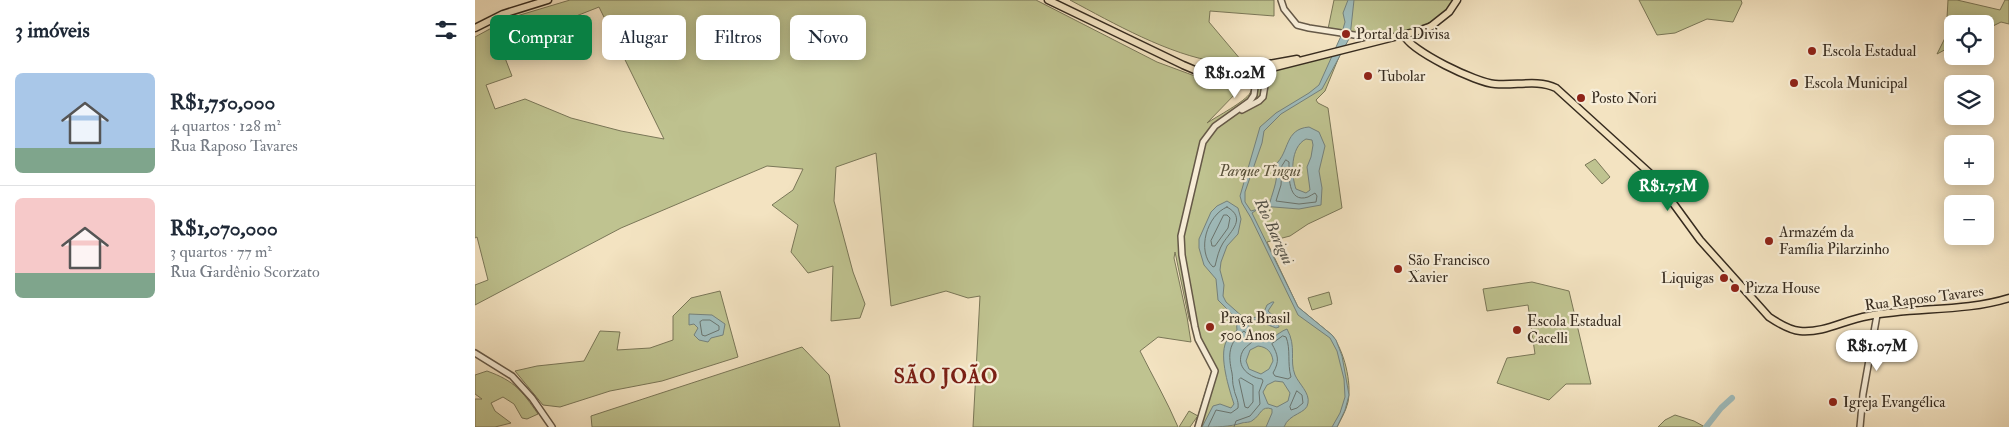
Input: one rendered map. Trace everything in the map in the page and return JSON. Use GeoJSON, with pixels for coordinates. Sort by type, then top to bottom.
{"type":"FeatureCollection","features":[{"type":"Feature","properties":{"kind":"main road"},"geometry":{"type":"LineString","coordinates":[[475,28],[503,14],[548,0]]}},
{"type":"Feature","properties":{"kind":"main road"},"geometry":{"type":"LineString","coordinates":[[1048,0],[1185,66],[1227,73],[1250,73],[1381,40],[1407,36]]}},
{"type":"Feature","properties":{"kind":"main road"},"geometry":{"type":"LineString","coordinates":[[1357,46],[1407,36],[1432,26],[1449,12],[1457,0]]}},
{"type":"Feature","properties":{"kind":"main road","name":"Rua Raposo Tavares"},"geometry":{"type":"LineString","coordinates":[[1407,36],[1417,48],[1469,77],[1495,84],[1540,83],[1556,88],[1654,176],[1700,240],[1757,304],[1777,322],[1795,331],[1818,330],[1877,315],[1981,304],[2009,298]]}},
{"type":"Feature","properties":{"kind":"street"},"geometry":{"type":"LineString","coordinates":[[1281,0],[1284,9],[1297,24],[1381,40]]}},
{"type":"Feature","properties":{"kind":"street"},"geometry":{"type":"LineString","coordinates":[[1353,36],[1358,40],[1357,46]]}},
{"type":"Feature","properties":{"kind":"street"},"geometry":{"type":"LineString","coordinates":[[1250,73],[1259,80],[1267,77],[1278,65]]}},
{"type":"Feature","properties":{"kind":"street"},"geometry":{"type":"LineString","coordinates":[[1198,427],[1215,371],[1199,340],[1194,323],[1181,255],[1181,236],[1199,151],[1209,132],[1222,120],[1250,101],[1255,87],[1250,73]]}},
{"type":"Feature","properties":{"kind":"street"},"geometry":{"type":"LineString","coordinates":[[1222,120],[1259,101],[1263,96],[1267,77]]}},
{"type":"Feature","properties":{"kind":"street"},"geometry":{"type":"LineString","coordinates":[[1859,427],[1877,315]]}},
{"type":"Feature","properties":{"kind":"street"},"geometry":{"type":"LineString","coordinates":[[475,353],[512,376],[532,398],[552,427]]}},
{"type":"Feature","properties":{"kind":"green space","name":"Parque Tingui"},"geometry":{"type":"Polygon","coordinates":[[[570,0],[1036,0],[1157,62],[1203,79],[1230,79],[1237,84],[1238,91],[1207,123],[1237,104],[1250,93],[1252,88],[1248,74],[1341,52],[1325,91],[1316,100],[1328,108],[1342,208],[1308,224],[1290,236],[1267,242],[1298,307],[1332,335],[1340,349],[1349,385],[1346,409],[1337,427],[1195,427],[1197,417],[1190,427],[1179,427],[1189,411],[1198,416],[1212,370],[1189,319],[1175,252],[1174,258],[1191,342],[1158,337],[1140,351],[1178,427],[973,427],[980,296],[968,298],[946,291],[891,306],[876,153],[836,167],[834,201],[853,272],[865,304],[860,318],[831,321],[833,266],[808,273],[791,252],[798,225],[772,205],[793,190],[803,169],[767,166],[621,228],[475,305],[475,285],[488,280],[477,237],[475,238],[475,37],[490,29],[490,60],[506,60],[512,76],[486,85],[495,109],[525,99],[571,118],[621,131],[664,139],[625,60],[686,60],[686,15],[603,15],[599,7],[579,15],[520,15],[570,0]]]}},
{"type":"Feature","properties":{"kind":"green space"},"geometry":{"type":"Polygon","coordinates":[[[1070,0],[1274,0],[1274,16],[1210,11],[1209,22],[1241,60],[1221,62],[1180,53],[1123,28],[1070,0]]]}},
{"type":"Feature","properties":{"kind":"green space"},"geometry":{"type":"Polygon","coordinates":[[[1334,0],[1453,0],[1442,16],[1422,27],[1383,37],[1328,29],[1334,0]]]}},
{"type":"Feature","properties":{"kind":"green space"},"geometry":{"type":"Polygon","coordinates":[[[1639,0],[1741,0],[1742,3],[1733,22],[1707,19],[1675,33],[1657,35],[1639,0]]]}},
{"type":"Feature","properties":{"kind":"green space"},"geometry":{"type":"Polygon","coordinates":[[[1948,0],[1957,0],[2000,10],[2005,0],[2009,0],[2009,24],[2001,22],[1994,26],[1994,15],[1947,15],[1948,0]]]}},
{"type":"Feature","properties":{"kind":"green space"},"geometry":{"type":"Polygon","coordinates":[[[1944,40],[1944,50],[1937,54],[1944,40]]]}},
{"type":"Feature","properties":{"kind":"green space"},"geometry":{"type":"Polygon","coordinates":[[[1595,159],[1610,177],[1602,184],[1585,165],[1595,159]]]}},
{"type":"Feature","properties":{"kind":"green space"},"geometry":{"type":"Polygon","coordinates":[[[1532,282],[1569,291],[1591,384],[1566,384],[1549,400],[1497,383],[1507,358],[1535,354],[1528,305],[1487,311],[1483,289],[1532,282]]]}},
{"type":"Feature","properties":{"kind":"green space"},"geometry":{"type":"Polygon","coordinates":[[[720,291],[738,357],[662,381],[610,391],[560,407],[543,405],[515,371],[537,366],[584,361],[600,331],[620,332],[617,350],[650,348],[673,340],[673,316],[691,298],[720,291]]]}},
{"type":"Feature","properties":{"kind":"green space"},"geometry":{"type":"Polygon","coordinates":[[[1329,292],[1332,304],[1312,310],[1308,298],[1329,292]]]}},
{"type":"Feature","properties":{"kind":"green space"},"geometry":{"type":"Polygon","coordinates":[[[802,347],[829,375],[840,427],[592,427],[591,416],[802,347]]]}},
{"type":"Feature","properties":{"kind":"green space"},"geometry":{"type":"Polygon","coordinates":[[[487,371],[505,379],[517,388],[538,414],[527,419],[522,418],[514,404],[503,397],[491,403],[495,411],[511,423],[495,427],[475,427],[475,399],[482,399],[475,394],[475,375],[487,371]]]}},
{"type":"Feature","properties":{"kind":"green space"},"geometry":{"type":"Polygon","coordinates":[[[1675,415],[1705,427],[1658,427],[1665,420],[1675,415]]]}},
{"type":"Feature","properties":{"kind":"water"},"geometry":{"type":"Polygon","coordinates":[[[1348,0],[1354,0],[1350,37],[1322,89],[1281,114],[1264,131],[1262,143],[1245,192],[1245,202],[1251,211],[1258,209],[1252,213],[1298,307],[1332,335],[1342,356],[1349,395],[1345,410],[1337,427],[1332,427],[1340,413],[1345,397],[1344,379],[1337,351],[1330,338],[1298,315],[1240,196],[1260,127],[1276,113],[1319,85],[1341,36],[1345,22],[1343,13],[1348,0]]]}},
{"type":"Feature","properties":{"kind":"water"},"geometry":{"type":"Polygon","coordinates":[[[1309,127],[1319,132],[1325,146],[1319,171],[1322,188],[1321,205],[1299,209],[1261,206],[1260,203],[1270,202],[1277,173],[1275,165],[1280,160],[1291,136],[1301,129],[1309,127]],[[1306,139],[1301,143],[1294,155],[1293,162],[1293,176],[1296,189],[1306,193],[1310,190],[1307,167],[1311,157],[1312,140],[1306,139]]]}},
{"type":"Feature","properties":{"kind":"water"},"geometry":{"type":"Polygon","coordinates":[[[1227,201],[1238,208],[1241,219],[1238,234],[1227,246],[1221,262],[1220,270],[1224,285],[1223,296],[1226,302],[1244,318],[1260,317],[1274,325],[1274,319],[1264,312],[1267,305],[1274,302],[1268,311],[1278,320],[1279,327],[1276,328],[1263,323],[1261,319],[1247,321],[1248,325],[1256,335],[1263,338],[1272,337],[1287,329],[1292,342],[1293,369],[1304,389],[1308,403],[1305,409],[1286,422],[1284,427],[1266,427],[1272,409],[1266,408],[1250,422],[1228,426],[1202,427],[1213,406],[1220,404],[1231,408],[1234,404],[1224,364],[1224,348],[1227,340],[1237,330],[1236,318],[1218,300],[1216,279],[1204,265],[1199,248],[1199,239],[1211,212],[1217,206],[1227,201]],[[1258,346],[1250,350],[1246,361],[1249,369],[1261,374],[1269,369],[1273,361],[1269,351],[1258,346]],[[1275,381],[1267,385],[1263,392],[1268,404],[1277,407],[1288,401],[1290,393],[1283,382],[1275,381]]]}},
{"type":"Feature","properties":{"kind":"water"},"geometry":{"type":"Polygon","coordinates":[[[689,314],[712,315],[725,324],[723,335],[711,338],[708,342],[699,340],[694,335],[698,328],[694,324],[689,325],[689,314]]]}},
{"type":"Feature","properties":{"kind":"waterway"},"geometry":{"type":"LineString","coordinates":[[1706,427],[1721,408],[1732,398]]}},
{"type":"Feature","properties":{"kind":"place","name":"Portal da Divisa"},"geometry":{"type":"Point","coordinates":[1346,34]}},
{"type":"Feature","properties":{"kind":"place","name":"Escola Estadual"},"geometry":{"type":"Point","coordinates":[1812,51]}},
{"type":"Feature","properties":{"kind":"place","name":"Tubolar"},"geometry":{"type":"Point","coordinates":[1368,76]}},
{"type":"Feature","properties":{"kind":"place","name":"Escola Municipal"},"geometry":{"type":"Point","coordinates":[1794,83]}},
{"type":"Feature","properties":{"kind":"place","name":"Posto Nori"},"geometry":{"type":"Point","coordinates":[1581,98]}},
{"type":"Feature","properties":{"kind":"place","name":"Armazém da Família Pilarzinho"},"geometry":{"type":"Point","coordinates":[1769,241]}},
{"type":"Feature","properties":{"kind":"place","name":"São Francisco Xavier"},"geometry":{"type":"Point","coordinates":[1398,269]}},
{"type":"Feature","properties":{"kind":"place","name":"Liquigas"},"geometry":{"type":"Point","coordinates":[1724,278]}},
{"type":"Feature","properties":{"kind":"place","name":"Pizza House"},"geometry":{"type":"Point","coordinates":[1735,288]}},
{"type":"Feature","properties":{"kind":"place","name":"Praça Brasil 500 Anos"},"geometry":{"type":"Point","coordinates":[1210,327]}},
{"type":"Feature","properties":{"kind":"place","name":"Escola Estadual Cacelli"},"geometry":{"type":"Point","coordinates":[1517,330]}},
{"type":"Feature","properties":{"kind":"place","name":"Igreja Evangélica"},"geometry":{"type":"Point","coordinates":[1833,402]}},
{"type":"Feature","properties":{"kind":"district","name":"SÃO JOÃO"},"geometry":{"type":"Point","coordinates":[946,376]}},
{"type":"Feature","properties":{"kind":"water label","name":"Rio Barigui"},"geometry":{"type":"Point","coordinates":[1275,231]}}]}
